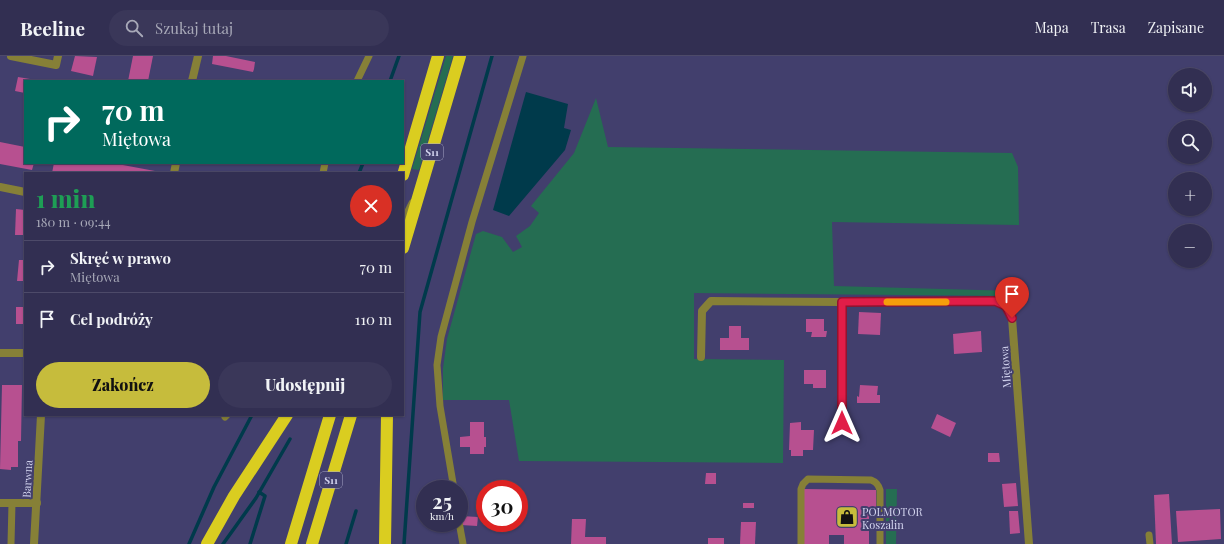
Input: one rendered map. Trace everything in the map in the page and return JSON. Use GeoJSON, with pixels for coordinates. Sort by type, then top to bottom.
{"type":"FeatureCollection","features":[{"type":"Feature","properties":{"kind":"highway","name":"S11"},"geometry":{"type":"LineString","coordinates":[[404,172],[438,56]]}},
{"type":"Feature","properties":{"kind":"highway","name":"S11"},"geometry":{"type":"LineString","coordinates":[[404,248],[460,56]]}},
{"type":"Feature","properties":{"kind":"highway"},"geometry":{"type":"LineString","coordinates":[[207,544],[234,496],[286,416]]}},
{"type":"Feature","properties":{"kind":"highway","name":"S11"},"geometry":{"type":"LineString","coordinates":[[291,544],[330,416]]}},
{"type":"Feature","properties":{"kind":"highway","name":"S11"},"geometry":{"type":"LineString","coordinates":[[312,544],[351,416]]}},
{"type":"Feature","properties":{"kind":"highway"},"geometry":{"type":"LineString","coordinates":[[385,544],[387,416]]}},
{"type":"Feature","properties":{"kind":"street"},"geometry":{"type":"LineString","coordinates":[[11,56],[56,65],[58,56]]}},
{"type":"Feature","properties":{"kind":"street"},"geometry":{"type":"LineString","coordinates":[[192,80],[198,56]]}},
{"type":"Feature","properties":{"kind":"street"},"geometry":{"type":"LineString","coordinates":[[0,187],[24,192]]}},
{"type":"Feature","properties":{"kind":"street","name":"Miętowa"},"geometry":{"type":"LineString","coordinates":[[701,357],[702,311],[711,301],[995,301],[1006,306],[1012,318],[1029,544]]}},
{"type":"Feature","properties":{"kind":"street"},"geometry":{"type":"LineString","coordinates":[[842,302],[842,423]]}},
{"type":"Feature","properties":{"kind":"street"},"geometry":{"type":"LineString","coordinates":[[0,353],[24,353]]}},
{"type":"Feature","properties":{"kind":"street","name":"Barwna"},"geometry":{"type":"LineString","coordinates":[[34,544],[41,416]]}},
{"type":"Feature","properties":{"kind":"street"},"geometry":{"type":"LineString","coordinates":[[0,503],[37,503]]}},
{"type":"Feature","properties":{"kind":"lane"},"geometry":{"type":"LineString","coordinates":[[357,80],[369,56]]}},
{"type":"Feature","properties":{"kind":"lane"},"geometry":{"type":"LineString","coordinates":[[452,480],[440,406],[438,365],[441,337],[472,222],[523,56]]}},
{"type":"Feature","properties":{"kind":"lane"},"geometry":{"type":"LineString","coordinates":[[404,219],[427,170]]}},
{"type":"Feature","properties":{"kind":"lane"},"geometry":{"type":"LineString","coordinates":[[801,544],[801,489],[803,484],[808,479],[870,480],[879,485],[880,544]]}},
{"type":"Feature","properties":{"kind":"lane"},"geometry":{"type":"LineString","coordinates":[[11,544],[12,503]]}},
{"type":"Feature","properties":{"kind":"lane"},"geometry":{"type":"LineString","coordinates":[[460,532],[462,544]]}},
{"type":"Feature","properties":{"kind":"lane"},"geometry":{"type":"LineString","coordinates":[[1149,535],[1150,544]]}},
{"type":"Feature","properties":{"kind":"green space"},"geometry":{"type":"Polygon","coordinates":[[[446,56],[453,56],[419,170],[412,169],[446,56]]]}},
{"type":"Feature","properties":{"kind":"green space"},"geometry":{"type":"Polygon","coordinates":[[[596,98],[608,147],[1012,153],[1018,167],[1019,225],[832,222],[834,286],[1016,291],[1017,296],[694,293],[694,359],[784,360],[783,463],[519,461],[509,400],[443,400],[443,368],[447,339],[476,234],[483,231],[502,237],[513,252],[522,247],[516,236],[530,226],[539,213],[531,206],[574,153],[596,98]]]}},
{"type":"Feature","properties":{"kind":"green space"},"geometry":{"type":"Polygon","coordinates":[[[886,489],[897,489],[896,544],[886,544],[886,489]]]}},
{"type":"Feature","properties":{"kind":"water"},"geometry":{"type":"Polygon","coordinates":[[[526,92],[568,104],[564,128],[571,130],[565,150],[509,216],[493,210],[526,92]]]}},
{"type":"Feature","properties":{"kind":"building"},"geometry":{"type":"Polygon","coordinates":[[[75,56],[97,57],[93,76],[71,71],[75,56]]]}},
{"type":"Feature","properties":{"kind":"building"},"geometry":{"type":"Polygon","coordinates":[[[133,56],[153,56],[148,80],[128,80],[133,56]]]}},
{"type":"Feature","properties":{"kind":"building"},"geometry":{"type":"Polygon","coordinates":[[[213,56],[226,56],[255,62],[253,72],[212,64],[213,56]]]}},
{"type":"Feature","properties":{"kind":"building"},"geometry":{"type":"Polygon","coordinates":[[[18,77],[30,79],[24,80],[24,93],[15,91],[18,77]]]}},
{"type":"Feature","properties":{"kind":"building"},"geometry":{"type":"Polygon","coordinates":[[[0,142],[24,147],[24,164],[34,164],[32,170],[0,164],[0,142]]]}},
{"type":"Feature","properties":{"kind":"building"},"geometry":{"type":"Polygon","coordinates":[[[54,164],[117,164],[155,171],[154,172],[52,172],[54,164]]]}},
{"type":"Feature","properties":{"kind":"building"},"geometry":{"type":"Polygon","coordinates":[[[16,209],[24,210],[24,235],[15,235],[16,209]]]}},
{"type":"Feature","properties":{"kind":"building"},"geometry":{"type":"Polygon","coordinates":[[[19,260],[24,260],[24,281],[17,281],[19,260]]]}},
{"type":"Feature","properties":{"kind":"building"},"geometry":{"type":"Polygon","coordinates":[[[16,307],[24,307],[24,324],[16,324],[16,307]]]}},
{"type":"Feature","properties":{"kind":"building"},"geometry":{"type":"Polygon","coordinates":[[[859,312],[881,313],[880,335],[858,334],[859,312]]]}},
{"type":"Feature","properties":{"kind":"building"},"geometry":{"type":"Polygon","coordinates":[[[806,319],[824,319],[824,331],[827,331],[826,337],[811,337],[812,332],[806,332],[806,319]]]}},
{"type":"Feature","properties":{"kind":"building"},"geometry":{"type":"Polygon","coordinates":[[[729,326],[741,326],[741,338],[749,338],[749,350],[720,350],[720,338],[729,338],[729,326]]]}},
{"type":"Feature","properties":{"kind":"building"},"geometry":{"type":"Polygon","coordinates":[[[981,331],[982,352],[954,354],[953,334],[981,331]]]}},
{"type":"Feature","properties":{"kind":"building"},"geometry":{"type":"Polygon","coordinates":[[[804,370],[826,370],[826,388],[813,388],[813,384],[804,384],[804,370]]]}},
{"type":"Feature","properties":{"kind":"building"},"geometry":{"type":"Polygon","coordinates":[[[2,385],[22,385],[21,441],[18,441],[18,467],[11,467],[11,470],[0,469],[2,385]]]}},
{"type":"Feature","properties":{"kind":"building"},"geometry":{"type":"Polygon","coordinates":[[[860,385],[878,386],[877,395],[880,395],[880,403],[857,403],[860,385]]]}},
{"type":"Feature","properties":{"kind":"building"},"geometry":{"type":"Polygon","coordinates":[[[937,414],[956,423],[950,437],[931,428],[937,414]]]}},
{"type":"Feature","properties":{"kind":"building"},"geometry":{"type":"Polygon","coordinates":[[[470,422],[484,422],[486,447],[484,447],[484,454],[470,454],[470,447],[460,447],[460,437],[470,436],[470,422]]]}},
{"type":"Feature","properties":{"kind":"building"},"geometry":{"type":"Polygon","coordinates":[[[801,422],[801,430],[814,430],[813,450],[803,450],[803,456],[791,456],[791,450],[789,450],[790,423],[801,422]]]}},
{"type":"Feature","properties":{"kind":"building"},"geometry":{"type":"Polygon","coordinates":[[[988,453],[999,453],[1000,462],[988,462],[988,453]]]}},
{"type":"Feature","properties":{"kind":"building"},"geometry":{"type":"Polygon","coordinates":[[[706,473],[716,473],[716,484],[705,484],[706,473]]]}},
{"type":"Feature","properties":{"kind":"building"},"geometry":{"type":"Polygon","coordinates":[[[1016,483],[1018,506],[1004,507],[1002,484],[1016,483]]]}},
{"type":"Feature","properties":{"kind":"building"},"geometry":{"type":"Polygon","coordinates":[[[804,489],[876,490],[876,509],[869,509],[869,544],[844,544],[844,535],[829,535],[829,544],[804,544],[804,489]]]}},
{"type":"Feature","properties":{"kind":"building"},"geometry":{"type":"Polygon","coordinates":[[[1169,494],[1172,544],[1156,544],[1154,495],[1169,494]]]}},
{"type":"Feature","properties":{"kind":"building"},"geometry":{"type":"Polygon","coordinates":[[[743,503],[754,503],[754,508],[743,508],[743,503]]]}},
{"type":"Feature","properties":{"kind":"building"},"geometry":{"type":"Polygon","coordinates":[[[1220,509],[1221,539],[1178,542],[1176,511],[1220,509]]]}},
{"type":"Feature","properties":{"kind":"building"},"geometry":{"type":"Polygon","coordinates":[[[1009,511],[1018,511],[1020,533],[1010,534],[1009,511]]]}},
{"type":"Feature","properties":{"kind":"building"},"geometry":{"type":"Polygon","coordinates":[[[468,516],[476,517],[476,526],[468,525],[468,516]]]}},
{"type":"Feature","properties":{"kind":"building"},"geometry":{"type":"Polygon","coordinates":[[[572,519],[586,519],[585,537],[606,537],[606,544],[571,544],[572,519]]]}},
{"type":"Feature","properties":{"kind":"building"},"geometry":{"type":"Polygon","coordinates":[[[741,522],[756,522],[755,544],[740,544],[741,522]]]}},
{"type":"Feature","properties":{"kind":"building"},"geometry":{"type":"Polygon","coordinates":[[[708,538],[724,538],[724,544],[708,544],[708,538]]]}},
{"type":"Feature","properties":{"kind":"waterway"},"geometry":{"type":"LineString","coordinates":[[390,80],[399,56]]}},
{"type":"Feature","properties":{"kind":"waterway"},"geometry":{"type":"LineString","coordinates":[[404,544],[420,312],[492,56]]}},
{"type":"Feature","properties":{"kind":"waterway"},"geometry":{"type":"LineString","coordinates":[[359,172],[363,164]]}},
{"type":"Feature","properties":{"kind":"waterway"},"geometry":{"type":"LineString","coordinates":[[189,544],[214,487],[251,416]]}},
{"type":"Feature","properties":{"kind":"waterway"},"geometry":{"type":"LineString","coordinates":[[223,544],[256,498],[290,439]]}},
{"type":"Feature","properties":{"kind":"waterway"},"geometry":{"type":"LineString","coordinates":[[250,544],[265,496],[259,492]]}},
{"type":"Feature","properties":{"kind":"waterway"},"geometry":{"type":"LineString","coordinates":[[346,544],[356,511]]}},
{"type":"Feature","properties":{"kind":"slow traffic"},"geometry":{"type":"LineString","coordinates":[[887,302],[946,302]]}},
{"type":"Feature","properties":{"kind":"place","name":"POLMOTOR Koszalin"},"geometry":{"type":"Point","coordinates":[847,517]}},
{"type":"Feature","properties":{"kind":"route"},"geometry":{"type":"LineString","coordinates":[[842,423],[842,302],[995,301],[1006,306],[1012,318]]}}]}
